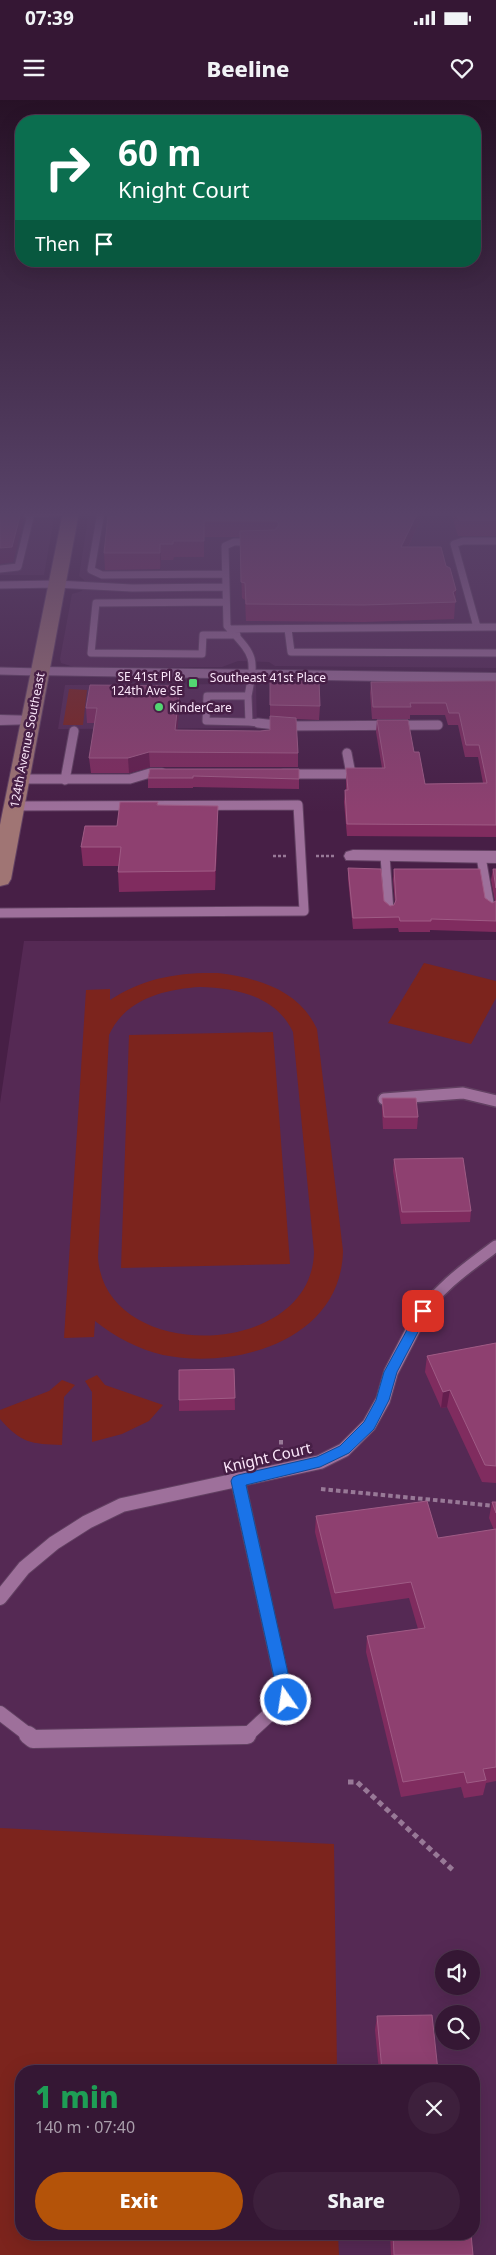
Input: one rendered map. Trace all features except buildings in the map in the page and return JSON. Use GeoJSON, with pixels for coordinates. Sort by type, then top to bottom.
{"type":"FeatureCollection","features":[{"type":"Feature","properties":{"kind":"street","name":"124th Avenue Southeast"},"geometry":{"type":"LineString","coordinates":[[0,879],[2,856],[14,806],[51,613]]}},
{"type":"Feature","properties":{"kind":"street","name":"Southeast 41st Place"},"geometry":{"type":"LineString","coordinates":[[40,672],[496,678]]}},
{"type":"Feature","properties":{"kind":"street"},"geometry":{"type":"LineString","coordinates":[[0,720],[30,720]]}},
{"type":"Feature","properties":{"kind":"street"},"geometry":{"type":"LineString","coordinates":[[353,856],[488,857]]}},
{"type":"Feature","properties":{"kind":"lane"},"geometry":{"type":"LineString","coordinates":[[95,613],[91,653],[202,654],[203,636],[237,635]]}},
{"type":"Feature","properties":{"kind":"lane"},"geometry":{"type":"LineString","coordinates":[[226,613],[227,626],[237,635],[250,652],[253,666],[248,696],[249,722]]}},
{"type":"Feature","properties":{"kind":"lane"},"geometry":{"type":"LineString","coordinates":[[473,613],[477,627]]}},
{"type":"Feature","properties":{"kind":"lane"},"geometry":{"type":"LineString","coordinates":[[231,629],[496,627]]}},
{"type":"Feature","properties":{"kind":"lane"},"geometry":{"type":"LineString","coordinates":[[288,629],[291,652],[496,653]]}},
{"type":"Feature","properties":{"kind":"lane"},"geometry":{"type":"LineString","coordinates":[[0,670],[40,672]]}},
{"type":"Feature","properties":{"kind":"lane"},"geometry":{"type":"LineString","coordinates":[[248,696],[207,696],[206,721],[249,722],[285,726],[438,725]]}},
{"type":"Feature","properties":{"kind":"lane"},"geometry":{"type":"LineString","coordinates":[[65,780],[74,731]]}},
{"type":"Feature","properties":{"kind":"lane"},"geometry":{"type":"LineString","coordinates":[[274,774],[351,774],[347,753]]}},
{"type":"Feature","properties":{"kind":"lane"},"geometry":{"type":"LineString","coordinates":[[19,779],[130,779],[150,773],[170,773]]}},
{"type":"Feature","properties":{"kind":"lane"},"geometry":{"type":"LineString","coordinates":[[0,913],[304,911],[298,805],[14,806]]}},
{"type":"Feature","properties":{"kind":"lane"},"geometry":{"type":"LineString","coordinates":[[385,856],[389,912]]}},
{"type":"Feature","properties":{"kind":"lane"},"geometry":{"type":"LineString","coordinates":[[488,857],[490,908]]}},
{"type":"Feature","properties":{"kind":"lane"},"geometry":{"type":"LineString","coordinates":[[384,1099],[464,1094],[496,1101]]}},
{"type":"Feature","properties":{"kind":"lane","name":"Knight Court"},"geometry":{"type":"LineString","coordinates":[[0,1598],[36,1557],[95,1516],[122,1506],[320,1462],[344,1450],[369,1426],[382,1400],[391,1372],[423,1311],[463,1270],[496,1246]]}},
{"type":"Feature","properties":{"kind":"lane"},"geometry":{"type":"LineString","coordinates":[[0,1713],[33,1739],[129,1736],[246,1736],[286,1700],[238,1481]]}},
{"type":"Feature","properties":{"kind":"path"},"geometry":{"type":"LineString","coordinates":[[281,1440],[281,1448]]}},
{"type":"Feature","properties":{"kind":"path"},"geometry":{"type":"LineString","coordinates":[[321,1489],[496,1506]]}},
{"type":"Feature","properties":{"kind":"path"},"geometry":{"type":"LineString","coordinates":[[348,1782],[357,1782],[456,1872]]}},
{"type":"Feature","properties":{"kind":"shaded area"},"geometry":{"type":"Polygon","coordinates":[[[69,613],[496,613],[496,668],[275,666],[269,662],[238,661],[222,667],[74,667],[61,663],[60,659],[69,613]]]}},
{"type":"Feature","properties":{"kind":"shaded area","name":"KinderCare"},"geometry":{"type":"Polygon","coordinates":[[[256,684],[257,728],[58,729],[65,685],[256,684]]]}},
{"type":"Feature","properties":{"kind":"shaded area"},"geometry":{"type":"Polygon","coordinates":[[[69,689],[87,690],[83,725],[63,725],[69,689]]]}},
{"type":"Feature","properties":{"kind":"shaded area"},"geometry":{"type":"Polygon","coordinates":[[[496,940],[496,2255],[0,2255],[0,1103],[24,941],[496,940]]]}},
{"type":"Feature","properties":{"kind":"shaded area"},"geometry":{"type":"Polygon","coordinates":[[[424,963],[496,981],[496,998],[471,1044],[388,1023],[424,963]]]}},
{"type":"Feature","properties":{"kind":"shaded area"},"geometry":{"type":"Polygon","coordinates":[[[218,973],[248,978],[276,988],[300,1004],[317,1029],[343,1251],[338,1282],[324,1307],[305,1327],[280,1342],[252,1352],[222,1358],[192,1358],[163,1355],[127,1342],[95,1321],[94,1337],[64,1338],[86,990],[110,989],[110,1000],[135,986],[148,982],[175,975],[218,973]],[[200,987],[173,990],[147,998],[125,1013],[109,1035],[98,1257],[109,1292],[134,1317],[168,1331],[208,1336],[246,1330],[280,1314],[304,1288],[314,1252],[293,1032],[286,1020],[266,1002],[241,992],[200,987]]]}},
{"type":"Feature","properties":{"kind":"shaded area"},"geometry":{"type":"Polygon","coordinates":[[[273,1032],[290,1264],[121,1268],[129,1035],[273,1032]]]}},
{"type":"Feature","properties":{"kind":"shaded area"},"geometry":{"type":"Polygon","coordinates":[[[97,1375],[105,1385],[163,1405],[149,1421],[122,1434],[92,1442],[92,1392],[85,1381],[97,1375]]]}},
{"type":"Feature","properties":{"kind":"shaded area"},"geometry":{"type":"Polygon","coordinates":[[[62,1380],[75,1385],[64,1397],[62,1445],[27,1441],[14,1433],[0,1419],[0,1410],[49,1391],[62,1380]]]}},
{"type":"Feature","properties":{"kind":"shaded area"},"geometry":{"type":"Polygon","coordinates":[[[0,1828],[334,1844],[337,2065],[15,2065],[15,2240],[338,2240],[339,2255],[0,2255],[0,1828]]]}},
{"type":"Feature","properties":{"kind":"place","name":"SE 41st Pl & 124th Ave SE"},"geometry":{"type":"Point","coordinates":[193,683]}},
{"type":"Feature","properties":{"kind":"place","name":"KinderCare"},"geometry":{"type":"Point","coordinates":[159,707]}},
{"type":"Feature","properties":{"kind":"route"},"geometry":{"type":"LineString","coordinates":[[286,1700],[238,1481],[320,1462],[344,1450],[369,1426],[382,1400],[391,1372],[423,1311]]}}]}
